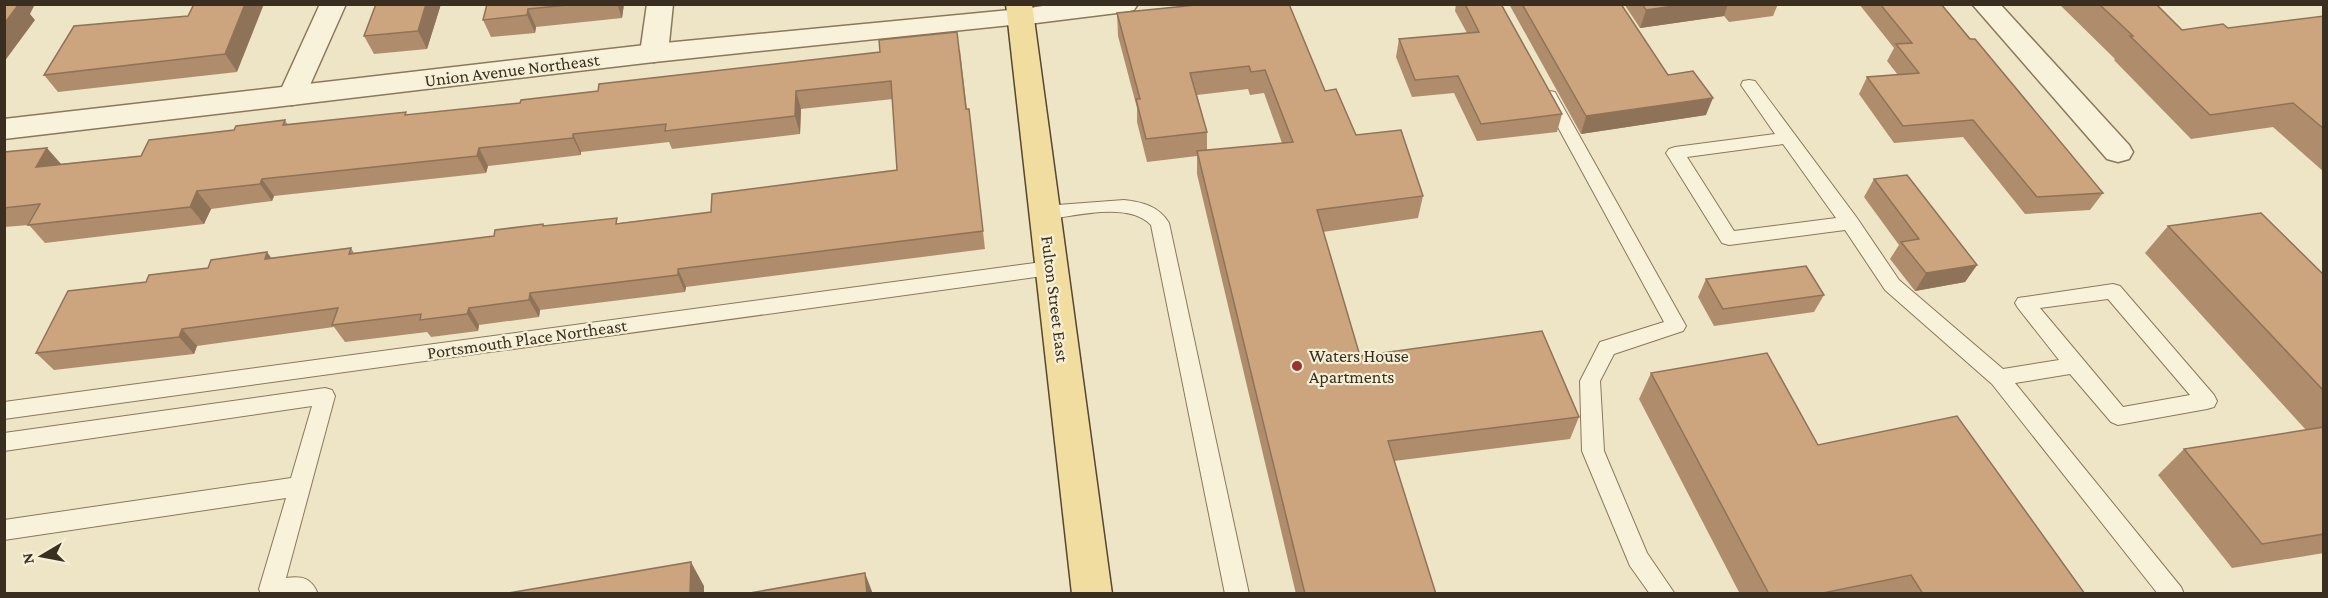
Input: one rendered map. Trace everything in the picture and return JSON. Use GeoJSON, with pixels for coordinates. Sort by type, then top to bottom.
{"type":"FeatureCollection","features":[{"type":"Feature","properties":{"kind":"main road","name":"Fulton Street East"},"geometry":{"type":"LineString","coordinates":[[1019,11],[1092,594]]}},
{"type":"Feature","properties":{"kind":"street"},"geometry":{"type":"LineString","coordinates":[[292,96],[333,4]]}},
{"type":"Feature","properties":{"kind":"street"},"geometry":{"type":"LineString","coordinates":[[654,53],[660,4]]}},
{"type":"Feature","properties":{"kind":"street","name":"Union Avenue Northeast"},"geometry":{"type":"LineString","coordinates":[[4,129],[1019,11],[1125,4]]}},
{"type":"Feature","properties":{"kind":"street"},"geometry":{"type":"LineString","coordinates":[[1985,4],[2118,152]]}},
{"type":"Feature","properties":{"kind":"lane"},"geometry":{"type":"LineString","coordinates":[[1539,80],[1676,326],[1607,348],[1590,381],[1593,451],[1638,559],[1664,594]]}},
{"type":"Feature","properties":{"kind":"lane"},"geometry":{"type":"LineString","coordinates":[[1749,85],[1850,223],[1892,285],[1999,378],[2173,594]]}},
{"type":"Feature","properties":{"kind":"lane"},"geometry":{"type":"LineString","coordinates":[[1787,138],[1675,153],[1729,238],[1850,223]]}},
{"type":"Feature","properties":{"kind":"lane"},"geometry":{"type":"LineString","coordinates":[[1044,213],[1128,206],[1148,210],[1156,216],[1160,223],[1237,594]]}},
{"type":"Feature","properties":{"kind":"lane","name":"Portsmouth Place Northeast"},"geometry":{"type":"LineString","coordinates":[[4,411],[1050,268]]}},
{"type":"Feature","properties":{"kind":"lane"},"geometry":{"type":"LineString","coordinates":[[2113,291],[2207,401],[2118,416],[2075,365],[2025,303],[2113,291]]}},
{"type":"Feature","properties":{"kind":"lane"},"geometry":{"type":"LineString","coordinates":[[1999,378],[2075,365]]}},
{"type":"Feature","properties":{"kind":"lane"},"geometry":{"type":"LineString","coordinates":[[4,442],[325,396],[271,589],[301,587],[307,594]]}},
{"type":"Feature","properties":{"kind":"lane"},"geometry":{"type":"LineString","coordinates":[[4,530],[301,486]]}},
{"type":"Feature","properties":{"kind":"building"},"geometry":{"type":"Polygon","coordinates":[[[4,4],[19,4],[4,24],[4,4]]]}},
{"type":"Feature","properties":{"kind":"building"},"geometry":{"type":"Polygon","coordinates":[[[194,4],[245,4],[225,54],[44,75],[74,26],[188,16],[194,4]]]}},
{"type":"Feature","properties":{"kind":"building"},"geometry":{"type":"Polygon","coordinates":[[[376,4],[426,4],[418,31],[364,36],[376,4]]]}},
{"type":"Feature","properties":{"kind":"building"},"geometry":{"type":"Polygon","coordinates":[[[487,4],[578,4],[528,9],[527,15],[483,20],[487,4]]]}},
{"type":"Feature","properties":{"kind":"building","name":"Waters House Apartments"},"geometry":{"type":"Polygon","coordinates":[[[1206,4],[1289,4],[1325,91],[1336,89],[1356,135],[1401,130],[1423,196],[1317,210],[1360,356],[1542,331],[1579,417],[1388,441],[1436,594],[1305,594],[1197,151],[1293,142],[1265,70],[1251,72],[1249,66],[1190,73],[1207,132],[1146,139],[1136,99],[1140,99],[1117,13],[1206,4]]]}},
{"type":"Feature","properties":{"kind":"building"},"geometry":{"type":"Polygon","coordinates":[[[1465,4],[1501,4],[1562,114],[1481,124],[1458,76],[1415,80],[1399,39],[1479,32],[1465,4]]]}},
{"type":"Feature","properties":{"kind":"building"},"geometry":{"type":"Polygon","coordinates":[[[1522,4],[1621,4],[1668,75],[1693,71],[1713,98],[1586,116],[1522,4]]]}},
{"type":"Feature","properties":{"kind":"building"},"geometry":{"type":"Polygon","coordinates":[[[1642,4],[1687,4],[1646,10],[1642,4]]]}},
{"type":"Feature","properties":{"kind":"building"},"geometry":{"type":"Polygon","coordinates":[[[1880,4],[1941,4],[1970,39],[1975,39],[2103,193],[2037,197],[1973,120],[1903,126],[1867,77],[1919,73],[1896,44],[1912,43],[1880,4]]]}},
{"type":"Feature","properties":{"kind":"building"},"geometry":{"type":"Polygon","coordinates":[[[2099,4],[2156,4],[2182,30],[2223,24],[2228,28],[2324,16],[2324,129],[2293,103],[2210,115],[2099,4]]]}},
{"type":"Feature","properties":{"kind":"building"},"geometry":{"type":"Polygon","coordinates":[[[957,32],[966,109],[969,109],[983,231],[678,269],[678,275],[530,293],[529,300],[469,308],[467,314],[420,320],[421,314],[332,325],[338,308],[182,329],[179,337],[36,353],[68,291],[146,282],[149,275],[208,268],[211,260],[267,252],[265,259],[351,248],[349,254],[494,236],[495,230],[543,224],[543,226],[617,218],[616,224],[711,212],[712,194],[897,170],[891,81],[796,91],[795,116],[665,131],[666,124],[573,134],[573,138],[479,148],[477,156],[262,179],[260,184],[197,191],[190,207],[28,225],[40,204],[4,208],[4,152],[47,148],[36,167],[141,156],[149,140],[234,130],[236,126],[285,120],[283,125],[520,103],[521,100],[598,91],[599,84],[880,52],[879,40],[957,32]]]}},
{"type":"Feature","properties":{"kind":"building"},"geometry":{"type":"Polygon","coordinates":[[[1907,175],[1977,265],[1926,273],[1901,242],[1919,239],[1874,179],[1907,175]]]}},
{"type":"Feature","properties":{"kind":"building"},"geometry":{"type":"Polygon","coordinates":[[[2261,213],[2324,275],[2324,391],[2168,226],[2261,213]]]}},
{"type":"Feature","properties":{"kind":"building"},"geometry":{"type":"Polygon","coordinates":[[[1806,266],[1824,295],[1723,309],[1706,279],[1806,266]]]}},
{"type":"Feature","properties":{"kind":"building"},"geometry":{"type":"Polygon","coordinates":[[[1767,353],[1818,445],[1957,416],[2085,594],[1923,594],[1911,575],[1818,594],[1769,594],[1651,373],[1767,353]]]}},
{"type":"Feature","properties":{"kind":"building"},"geometry":{"type":"Polygon","coordinates":[[[2324,427],[2324,534],[2262,544],[2184,449],[2324,427]]]}},
{"type":"Feature","properties":{"kind":"building"},"geometry":{"type":"Polygon","coordinates":[[[691,562],[690,594],[509,594],[509,593],[691,562]]]}},
{"type":"Feature","properties":{"kind":"building"},"geometry":{"type":"Polygon","coordinates":[[[865,573],[867,594],[744,594],[865,573]]]}},
{"type":"Feature","properties":{"kind":"place","name":"Waters House Apartments"},"geometry":{"type":"Point","coordinates":[1297,366]}}]}
